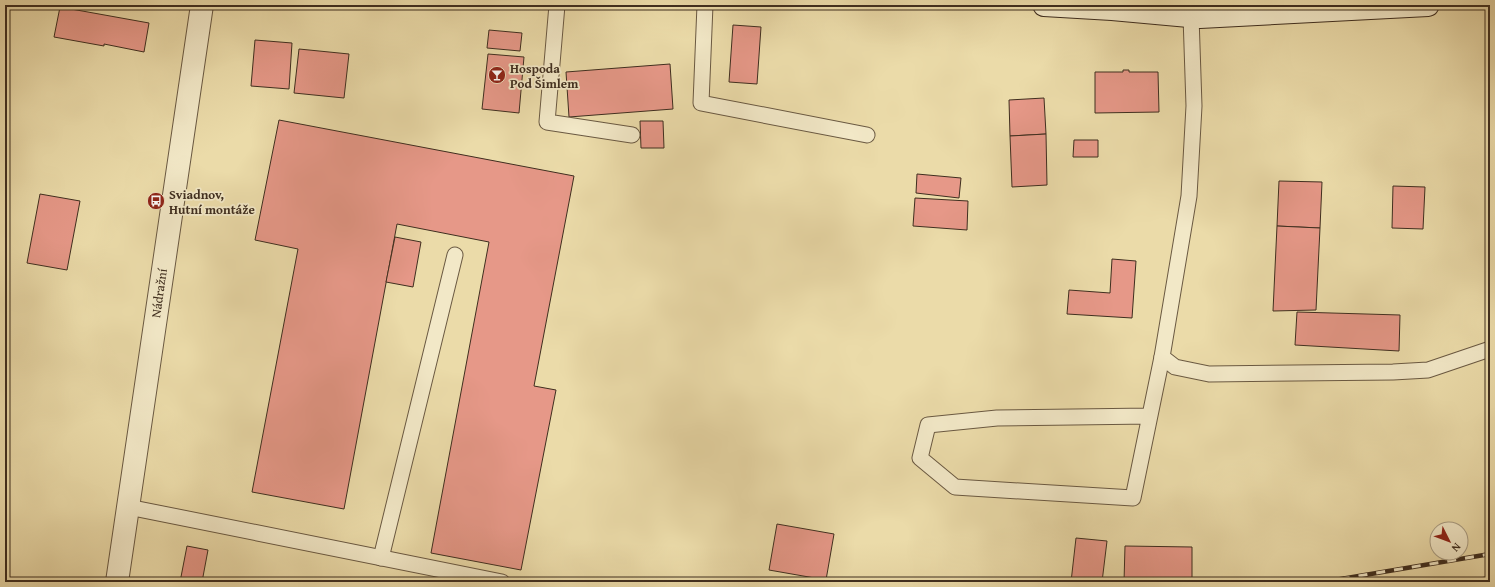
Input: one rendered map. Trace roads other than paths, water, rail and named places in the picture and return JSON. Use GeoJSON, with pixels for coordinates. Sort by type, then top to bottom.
{"type":"FeatureCollection","features":[{"type":"Feature","properties":{"kind":"street","name":"Nádražní"},"geometry":{"type":"LineString","coordinates":[[117,582],[202,5]]}},
{"type":"Feature","properties":{"kind":"street"},"geometry":{"type":"LineString","coordinates":[[1044,5],[1112,7],[1200,17],[1348,7],[1428,5]]}},
{"type":"Feature","properties":{"kind":"lane"},"geometry":{"type":"LineString","coordinates":[[556,5],[547,122],[632,135]]}},
{"type":"Feature","properties":{"kind":"lane"},"geometry":{"type":"LineString","coordinates":[[705,5],[701,103],[867,135]]}},
{"type":"Feature","properties":{"kind":"lane"},"geometry":{"type":"LineString","coordinates":[[1150,416],[997,418],[928,425],[920,458],[955,487],[1133,498],[1150,416],[1162,357],[1189,196],[1194,106],[1191,16]]}},
{"type":"Feature","properties":{"kind":"lane"},"geometry":{"type":"LineString","coordinates":[[381,558],[455,255]]}},
{"type":"Feature","properties":{"kind":"lane"},"geometry":{"type":"LineString","coordinates":[[1162,357],[1175,367],[1209,374],[1393,372],[1428,370],[1490,349]]}},
{"type":"Feature","properties":{"kind":"lane"},"geometry":{"type":"LineString","coordinates":[[128,508],[381,558],[469,579],[502,582]]}},
{"type":"Feature","properties":{"kind":"railway"},"geometry":{"type":"LineString","coordinates":[[1323,582],[1490,554]]}},
{"type":"Feature","properties":{"kind":"railway"},"geometry":{"type":"LineString","coordinates":[[1467,582],[1490,578]]}},
{"type":"Feature","properties":{"kind":"place","name":"Hospoda Pod Šimlem"},"geometry":{"type":"Point","coordinates":[497,75]}},
{"type":"Feature","properties":{"kind":"place","name":"Sviadnov, Hutní montáže"},"geometry":{"type":"Point","coordinates":[156,201]}}]}
